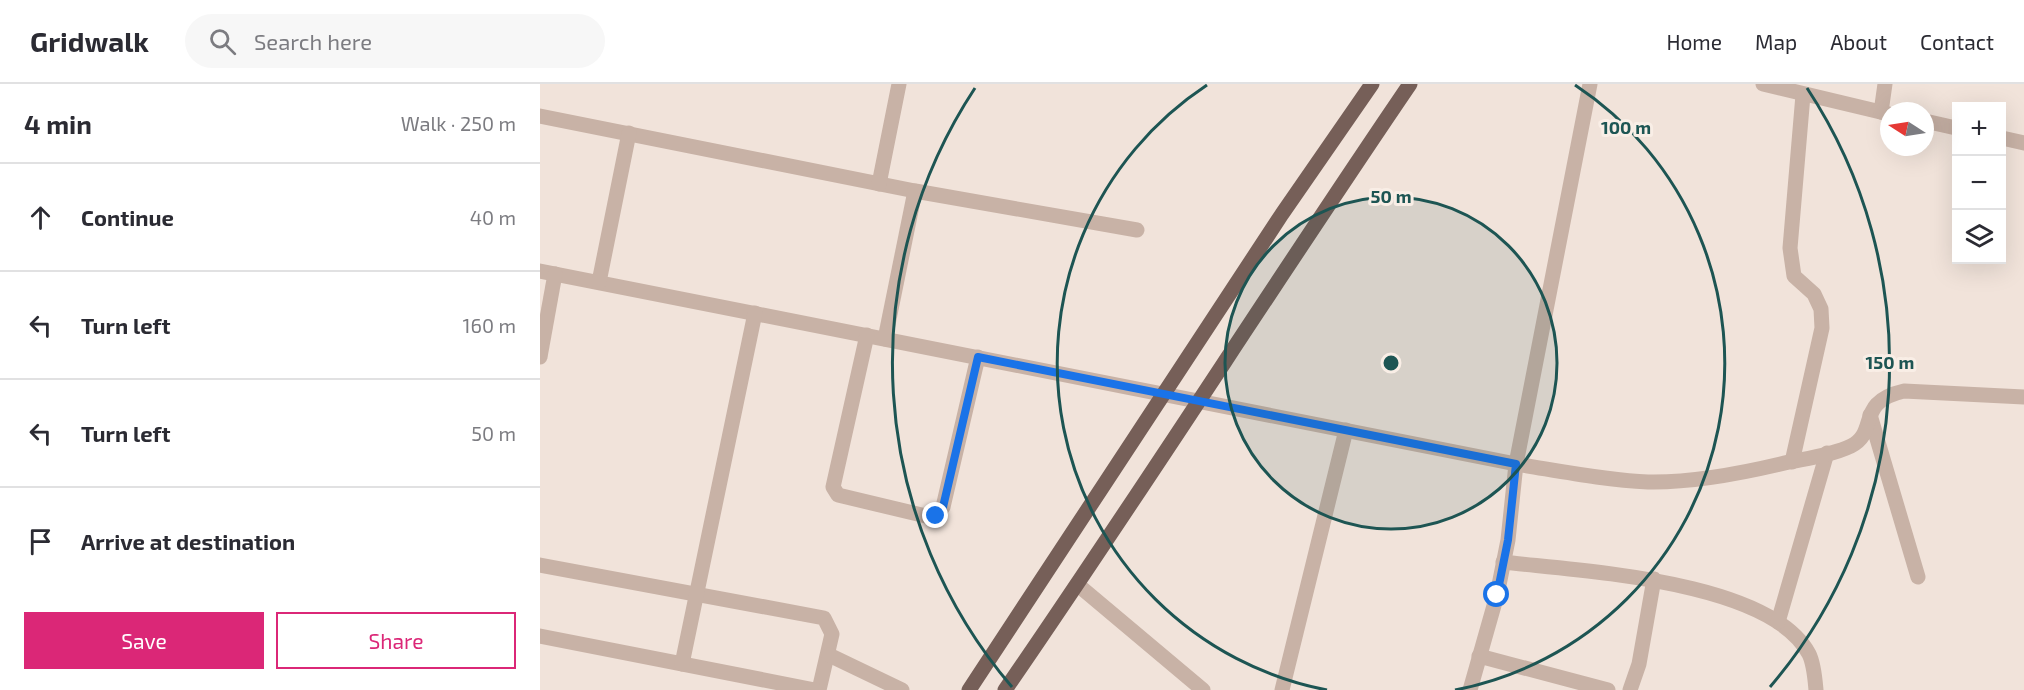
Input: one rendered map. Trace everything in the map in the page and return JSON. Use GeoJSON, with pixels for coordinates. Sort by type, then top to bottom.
{"type":"FeatureCollection","features":[{"type":"Feature","properties":{"kind":"main road"},"geometry":{"type":"LineString","coordinates":[[969,690],[1282,214],[1372,84]]}},
{"type":"Feature","properties":{"kind":"main road"},"geometry":{"type":"LineString","coordinates":[[1005,690],[1078,585],[1197,402],[1410,84]]}},
{"type":"Feature","properties":{"kind":"street"},"geometry":{"type":"LineString","coordinates":[[879,184],[899,84]]}},
{"type":"Feature","properties":{"kind":"street"},"geometry":{"type":"LineString","coordinates":[[1470,690],[1503,562],[1516,464],[1590,84]]}},
{"type":"Feature","properties":{"kind":"street"},"geometry":{"type":"LineString","coordinates":[[1762,84],[1880,112]]}},
{"type":"Feature","properties":{"kind":"street"},"geometry":{"type":"LineString","coordinates":[[1885,84],[1885,102]]}},
{"type":"Feature","properties":{"kind":"street"},"geometry":{"type":"LineString","coordinates":[[1792,462],[1822,328],[1821,309],[1814,294],[1794,276],[1791,265],[1790,249],[1803,95]]}},
{"type":"Feature","properties":{"kind":"street"},"geometry":{"type":"LineString","coordinates":[[540,116],[915,191],[1137,230]]}},
{"type":"Feature","properties":{"kind":"street"},"geometry":{"type":"LineString","coordinates":[[1934,123],[1952,127]]}},
{"type":"Feature","properties":{"kind":"street"},"geometry":{"type":"LineString","coordinates":[[599,282],[629,133]]}},
{"type":"Feature","properties":{"kind":"street"},"geometry":{"type":"LineString","coordinates":[[2006,139],[2024,143]]}},
{"type":"Feature","properties":{"kind":"street"},"geometry":{"type":"LineString","coordinates":[[885,339],[915,191]]}},
{"type":"Feature","properties":{"kind":"street"},"geometry":{"type":"LineString","coordinates":[[540,357],[548,272],[1516,464],[1650,482],[1705,477],[1792,462],[1853,445],[1863,436],[1870,415],[1879,400],[1905,391],[2024,397]]}},
{"type":"Feature","properties":{"kind":"street"},"geometry":{"type":"LineString","coordinates":[[682,664],[755,313]]}},
{"type":"Feature","properties":{"kind":"street"},"geometry":{"type":"LineString","coordinates":[[867,335],[833,487],[838,495],[926,516],[936,516],[943,507],[978,357]]}},
{"type":"Feature","properties":{"kind":"street"},"geometry":{"type":"LineString","coordinates":[[1870,415],[1918,577]]}},
{"type":"Feature","properties":{"kind":"street"},"geometry":{"type":"LineString","coordinates":[[1282,690],[1346,430]]}},
{"type":"Feature","properties":{"kind":"street"},"geometry":{"type":"LineString","coordinates":[[1778,622],[1827,453]]}},
{"type":"Feature","properties":{"kind":"street"},"geometry":{"type":"LineString","coordinates":[[1503,562],[1653,579],[1720,597],[1778,622],[1797,638],[1810,655],[1816,690]]}},
{"type":"Feature","properties":{"kind":"street"},"geometry":{"type":"LineString","coordinates":[[540,565],[696,592],[824,618],[832,634],[829,655],[817,690],[540,636]]}},
{"type":"Feature","properties":{"kind":"street"},"geometry":{"type":"LineString","coordinates":[[1630,690],[1640,664],[1653,579]]}},
{"type":"Feature","properties":{"kind":"street"},"geometry":{"type":"LineString","coordinates":[[1078,585],[1203,690]]}},
{"type":"Feature","properties":{"kind":"street"},"geometry":{"type":"LineString","coordinates":[[829,655],[902,690]]}},
{"type":"Feature","properties":{"kind":"street"},"geometry":{"type":"LineString","coordinates":[[1479,656],[1608,690]]}},
{"type":"Feature","properties":{"kind":"route"},"geometry":{"type":"LineString","coordinates":[[936,516],[943,507],[978,357],[1164,396],[1516,464],[1508,540],[1497,595]]}}]}
